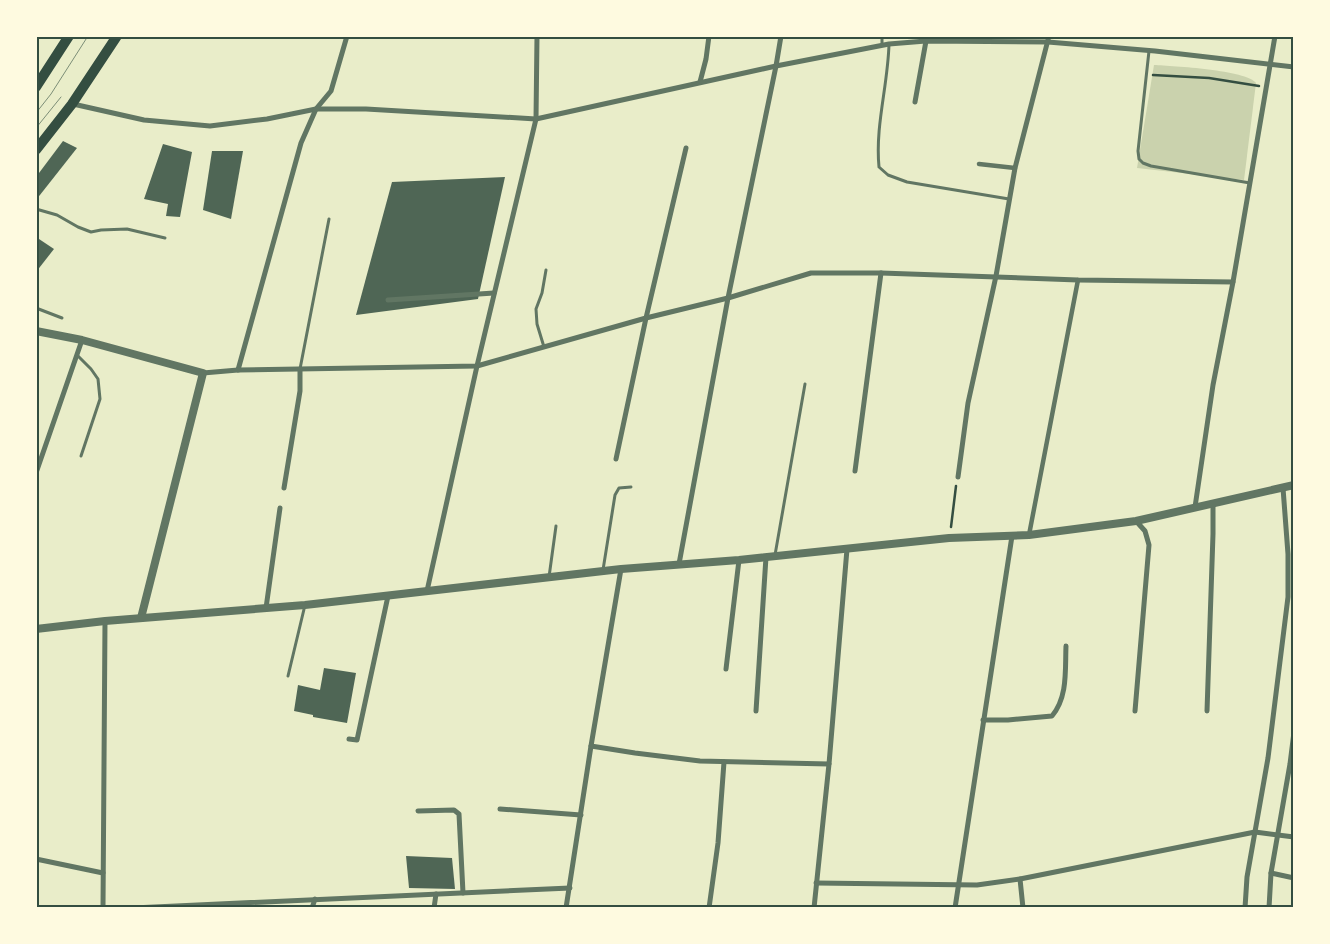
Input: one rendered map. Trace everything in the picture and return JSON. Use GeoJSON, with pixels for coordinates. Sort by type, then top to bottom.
{"type":"FeatureCollection","features":[{"type":"Feature","properties":{"kind":"main road"},"geometry":{"type":"LineString","coordinates":[[36,87],[69,36]]}},
{"type":"Feature","properties":{"kind":"main road"},"geometry":{"type":"LineString","coordinates":[[36,150],[72,104],[117,36]]}},
{"type":"Feature","properties":{"kind":"street"},"geometry":{"type":"LineString","coordinates":[[238,370],[301,143],[316,110],[331,91],[347,36]]}},
{"type":"Feature","properties":{"kind":"street"},"geometry":{"type":"LineString","coordinates":[[428,591],[477,366],[536,119],[537,36]]}},
{"type":"Feature","properties":{"kind":"street"},"geometry":{"type":"LineString","coordinates":[[700,82],[709,36]]}},
{"type":"Feature","properties":{"kind":"street"},"geometry":{"type":"LineString","coordinates":[[679,564],[728,298],[776,66],[780,36]]}},
{"type":"Feature","properties":{"kind":"street"},"geometry":{"type":"LineString","coordinates":[[1194,508],[1213,385],[1233,282],[1275,36]]}},
{"type":"Feature","properties":{"kind":"street"},"geometry":{"type":"LineString","coordinates":[[72,104],[144,120],[210,126],[268,119],[316,110],[366,109],[536,119],[776,66],[886,45],[926,41],[1048,39],[1294,67]]}},
{"type":"Feature","properties":{"kind":"street"},"geometry":{"type":"LineString","coordinates":[[958,477],[968,403],[996,276],[1015,168],[1048,39]]}},
{"type":"Feature","properties":{"kind":"street"},"geometry":{"type":"LineString","coordinates":[[915,102],[926,41]]}},
{"type":"Feature","properties":{"kind":"street"},"geometry":{"type":"LineString","coordinates":[[616,459],[646,318],[686,148]]}},
{"type":"Feature","properties":{"kind":"street"},"geometry":{"type":"LineString","coordinates":[[979,164],[1015,168]]}},
{"type":"Feature","properties":{"kind":"street"},"geometry":{"type":"LineString","coordinates":[[36,331],[82,340],[203,373],[238,370],[477,366],[646,318],[728,298],[811,273],[1233,282]]}},
{"type":"Feature","properties":{"kind":"street"},"geometry":{"type":"LineString","coordinates":[[855,471],[881,273]]}},
{"type":"Feature","properties":{"kind":"street"},"geometry":{"type":"LineString","coordinates":[[1029,535],[1078,280]]}},
{"type":"Feature","properties":{"kind":"street"},"geometry":{"type":"LineString","coordinates":[[388,300],[494,293]]}},
{"type":"Feature","properties":{"kind":"street"},"geometry":{"type":"LineString","coordinates":[[36,473],[82,340]]}},
{"type":"Feature","properties":{"kind":"street"},"geometry":{"type":"LineString","coordinates":[[284,488],[300,391],[300,369]]}},
{"type":"Feature","properties":{"kind":"street"},"geometry":{"type":"LineString","coordinates":[[141,618],[203,373]]}},
{"type":"Feature","properties":{"kind":"street"},"geometry":{"type":"LineString","coordinates":[[36,629],[105,621],[305,605],[620,569],[740,560],[949,538],[1029,535],[1136,521],[1294,484]]}},
{"type":"Feature","properties":{"kind":"street"},"geometry":{"type":"LineString","coordinates":[[1245,908],[1247,877],[1268,758],[1288,597],[1288,554],[1283,488]]}},
{"type":"Feature","properties":{"kind":"street"},"geometry":{"type":"LineString","coordinates":[[1207,711],[1213,503]]}},
{"type":"Feature","properties":{"kind":"street"},"geometry":{"type":"LineString","coordinates":[[266,608],[280,508]]}},
{"type":"Feature","properties":{"kind":"street"},"geometry":{"type":"LineString","coordinates":[[1135,711],[1149,545],[1145,531],[1136,521]]}},
{"type":"Feature","properties":{"kind":"street"},"geometry":{"type":"LineString","coordinates":[[955,908],[1012,536]]}},
{"type":"Feature","properties":{"kind":"street"},"geometry":{"type":"LineString","coordinates":[[814,908],[829,764],[847,548]]}},
{"type":"Feature","properties":{"kind":"street"},"geometry":{"type":"LineString","coordinates":[[756,711],[766,557]]}},
{"type":"Feature","properties":{"kind":"street"},"geometry":{"type":"LineString","coordinates":[[726,669],[740,560]]}},
{"type":"Feature","properties":{"kind":"street"},"geometry":{"type":"LineString","coordinates":[[566,908],[620,569]]}},
{"type":"Feature","properties":{"kind":"street"},"geometry":{"type":"LineString","coordinates":[[349,739],[357,740],[388,596]]}},
{"type":"Feature","properties":{"kind":"street"},"geometry":{"type":"LineString","coordinates":[[103,908],[105,621]]}},
{"type":"Feature","properties":{"kind":"street"},"geometry":{"type":"LineString","coordinates":[[983,720],[1052,716],[1058,708],[1063,695],[1066,646]]}},
{"type":"Feature","properties":{"kind":"street"},"geometry":{"type":"LineString","coordinates":[[1269,908],[1271,873],[1292,765],[1294,732]]}},
{"type":"Feature","properties":{"kind":"street"},"geometry":{"type":"LineString","coordinates":[[591,746],[662,757],[724,762],[829,764]]}},
{"type":"Feature","properties":{"kind":"street"},"geometry":{"type":"LineString","coordinates":[[709,908],[718,843],[724,762]]}},
{"type":"Feature","properties":{"kind":"street"},"geometry":{"type":"LineString","coordinates":[[500,809],[581,815]]}},
{"type":"Feature","properties":{"kind":"street"},"geometry":{"type":"LineString","coordinates":[[418,811],[454,810],[459,814],[463,893]]}},
{"type":"Feature","properties":{"kind":"street"},"geometry":{"type":"LineString","coordinates":[[816,883],[977,885],[1020,879],[1255,832],[1294,836]]}},
{"type":"Feature","properties":{"kind":"street"},"geometry":{"type":"LineString","coordinates":[[36,859],[103,874]]}},
{"type":"Feature","properties":{"kind":"street"},"geometry":{"type":"LineString","coordinates":[[1271,873],[1294,878]]}},
{"type":"Feature","properties":{"kind":"street"},"geometry":{"type":"LineString","coordinates":[[1020,879],[1023,908]]}},
{"type":"Feature","properties":{"kind":"street"},"geometry":{"type":"LineString","coordinates":[[132,908],[570,888]]}},
{"type":"Feature","properties":{"kind":"street"},"geometry":{"type":"LineString","coordinates":[[434,908],[436,894]]}},
{"type":"Feature","properties":{"kind":"street"},"geometry":{"type":"LineString","coordinates":[[312,908],[315,899]]}},
{"type":"Feature","properties":{"kind":"lane"},"geometry":{"type":"LineString","coordinates":[[882,36],[886,45],[888,64],[878,153],[879,167],[888,175],[907,182],[1010,199]]}},
{"type":"Feature","properties":{"kind":"lane"},"geometry":{"type":"LineString","coordinates":[[1149,50],[1138,152],[1139,159],[1150,166],[1250,182]]}},
{"type":"Feature","properties":{"kind":"lane"},"geometry":{"type":"LineString","coordinates":[[36,210],[57,215],[91,232],[127,230],[165,238]]}},
{"type":"Feature","properties":{"kind":"lane"},"geometry":{"type":"LineString","coordinates":[[300,369],[329,219]]}},
{"type":"Feature","properties":{"kind":"lane"},"geometry":{"type":"LineString","coordinates":[[544,347],[537,324],[536,309],[542,293],[546,270]]}},
{"type":"Feature","properties":{"kind":"lane"},"geometry":{"type":"LineString","coordinates":[[36,308],[62,318]]}},
{"type":"Feature","properties":{"kind":"lane"},"geometry":{"type":"LineString","coordinates":[[77,354],[98,379],[100,399],[82,456]]}},
{"type":"Feature","properties":{"kind":"lane"},"geometry":{"type":"LineString","coordinates":[[775,556],[805,384]]}},
{"type":"Feature","properties":{"kind":"lane"},"geometry":{"type":"LineString","coordinates":[[603,571],[615,495],[619,488],[631,487]]}},
{"type":"Feature","properties":{"kind":"lane"},"geometry":{"type":"LineString","coordinates":[[549,577],[556,526]]}},
{"type":"Feature","properties":{"kind":"lane"},"geometry":{"type":"LineString","coordinates":[[288,676],[305,605]]}},
{"type":"Feature","properties":{"kind":"path"},"geometry":{"type":"LineString","coordinates":[[1157,75],[1209,78],[1255,85]]}},
{"type":"Feature","properties":{"kind":"path"},"geometry":{"type":"LineString","coordinates":[[949,538],[958,477]]}},
{"type":"Feature","properties":{"kind":"green space"},"geometry":{"type":"Polygon","coordinates":[[[1154,65],[1224,72],[1239,75],[1256,83],[1244,180],[1137,168],[1154,65]]]}},
{"type":"Feature","properties":{"kind":"building"},"geometry":{"type":"Polygon","coordinates":[[[63,141],[77,148],[36,200],[36,177],[63,141]]]}},
{"type":"Feature","properties":{"kind":"building"},"geometry":{"type":"Polygon","coordinates":[[[163,144],[192,152],[180,217],[166,216],[168,204],[144,199],[163,144]]]}},
{"type":"Feature","properties":{"kind":"building"},"geometry":{"type":"Polygon","coordinates":[[[212,151],[243,151],[231,219],[203,210],[212,151]]]}},
{"type":"Feature","properties":{"kind":"building"},"geometry":{"type":"Polygon","coordinates":[[[505,177],[478,299],[356,315],[392,182],[505,177]]]}},
{"type":"Feature","properties":{"kind":"building"},"geometry":{"type":"Polygon","coordinates":[[[36,237],[54,249],[36,272],[36,237]]]}},
{"type":"Feature","properties":{"kind":"building"},"geometry":{"type":"Polygon","coordinates":[[[324,668],[356,673],[347,723],[313,717],[313,715],[294,711],[298,685],[320,690],[324,668]]]}},
{"type":"Feature","properties":{"kind":"building"},"geometry":{"type":"Polygon","coordinates":[[[406,856],[452,858],[455,889],[409,888],[406,856]]]}},
{"type":"Feature","properties":{"kind":"tram line"},"geometry":{"type":"LineString","coordinates":[[36,113],[51,94],[88,36]]}},
{"type":"Feature","properties":{"kind":"tram line"},"geometry":{"type":"LineString","coordinates":[[36,128],[61,97]]}}]}
